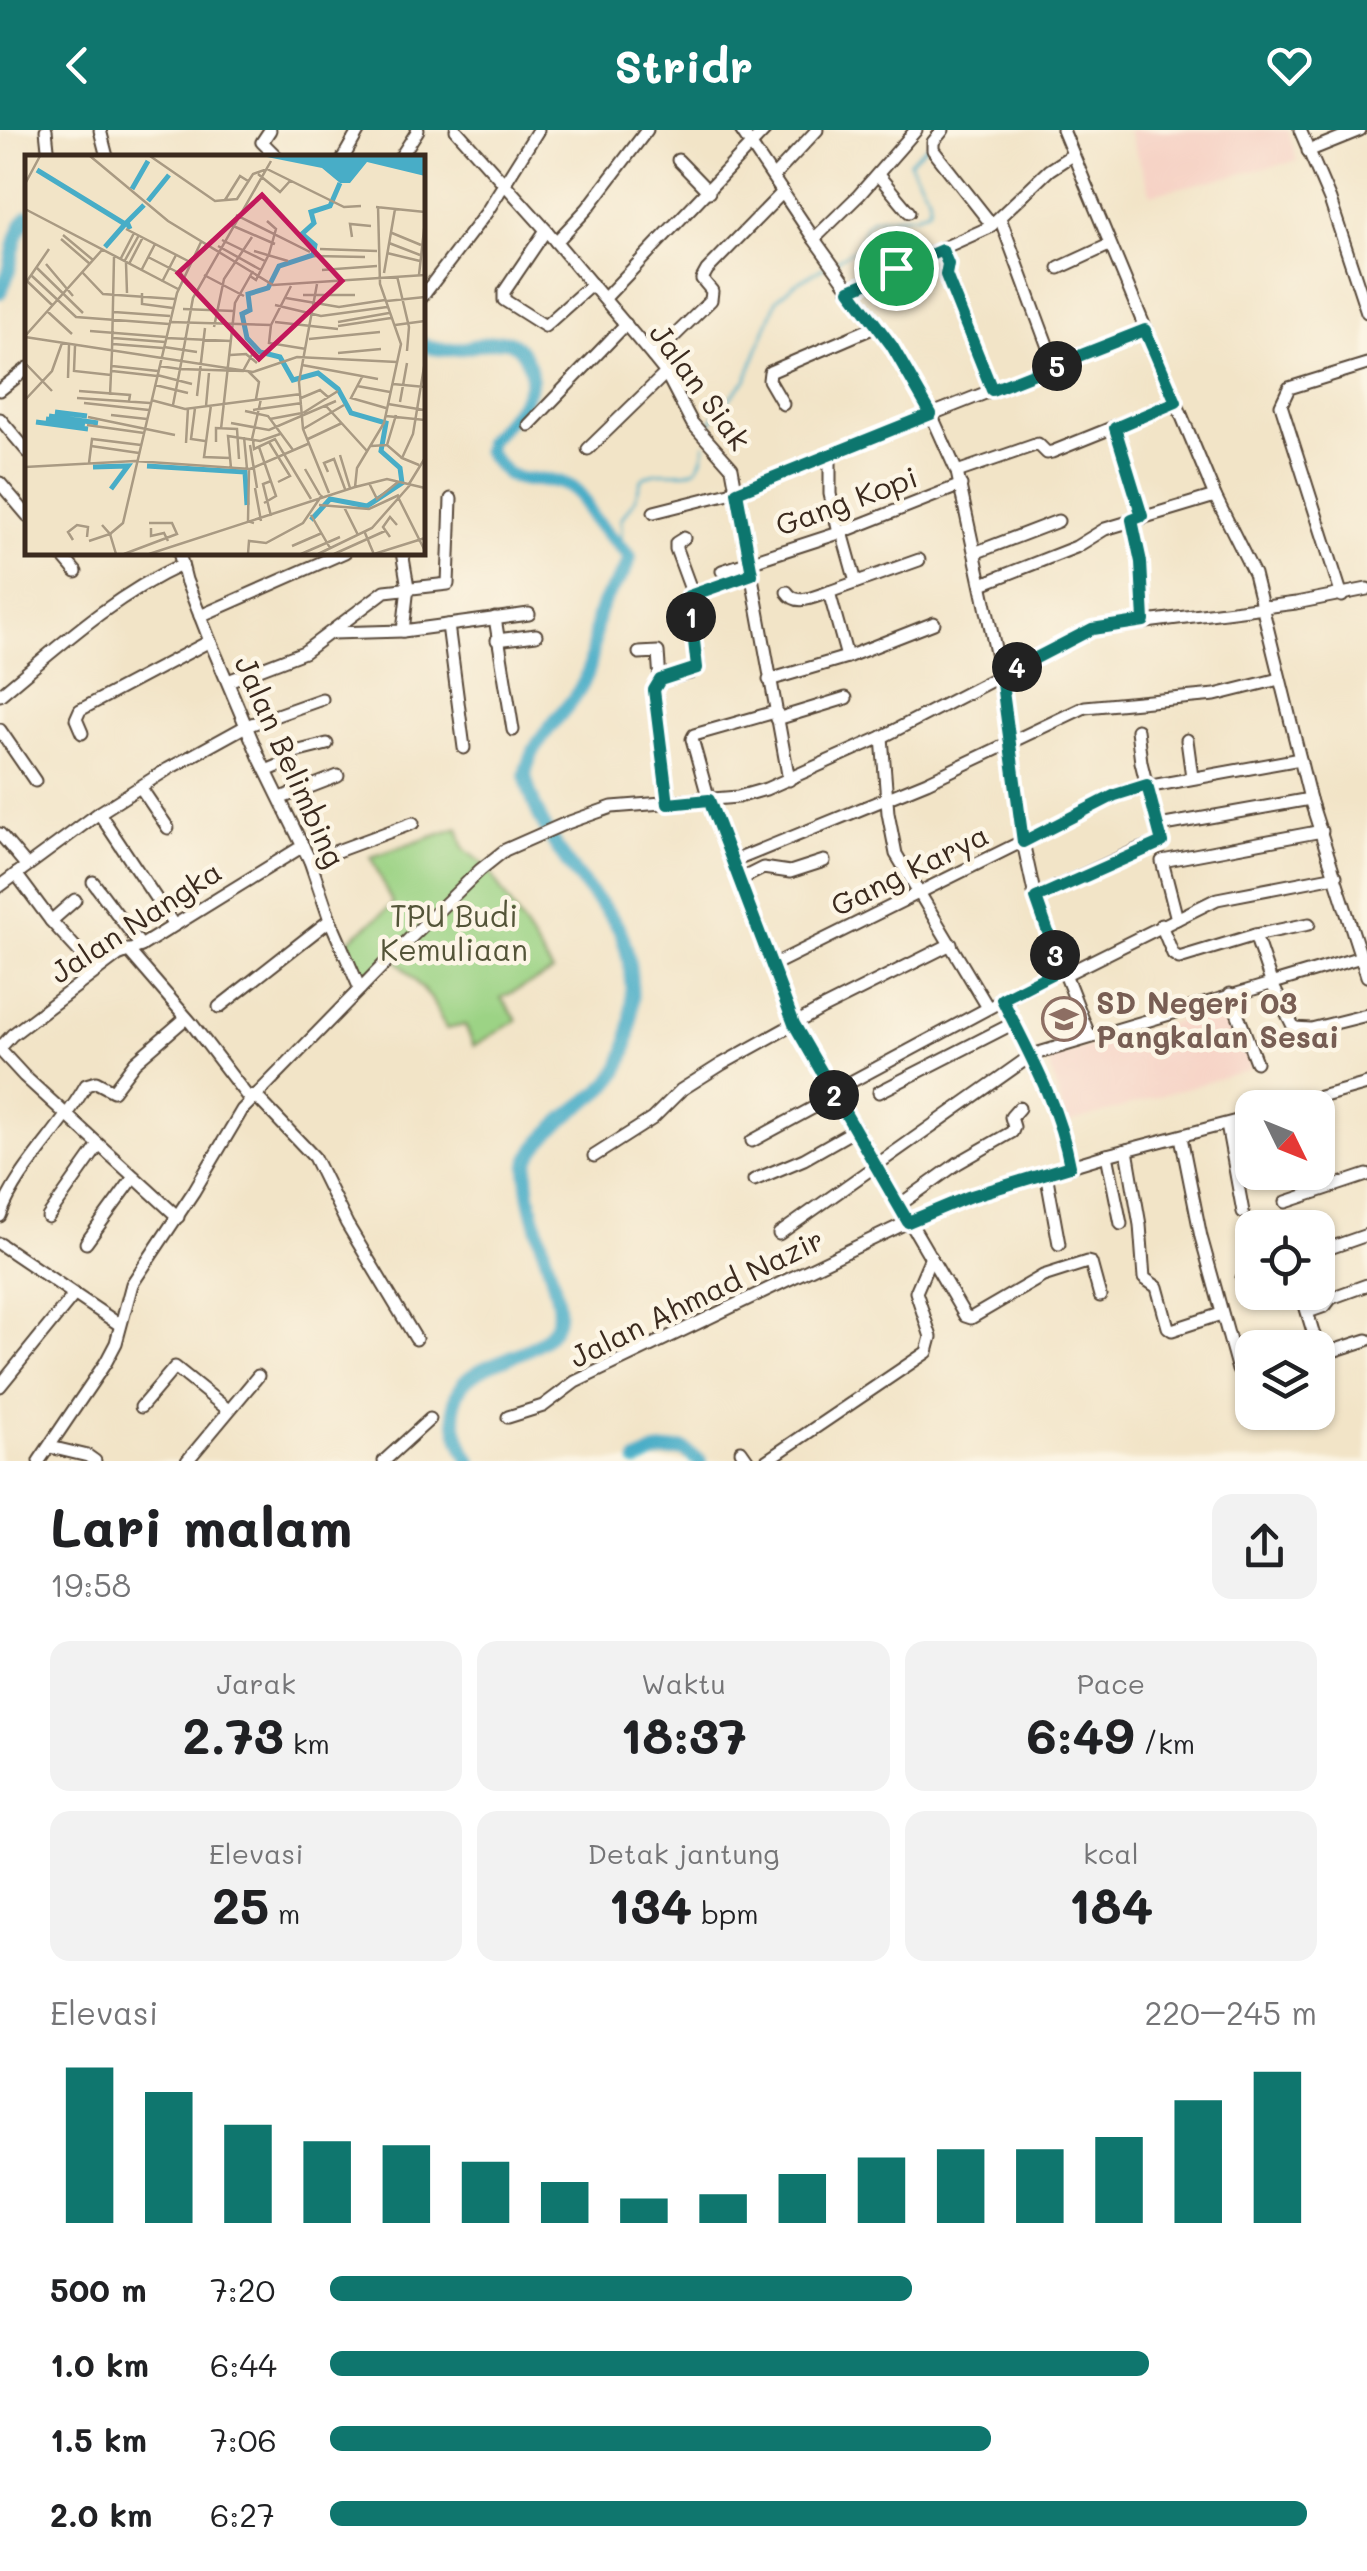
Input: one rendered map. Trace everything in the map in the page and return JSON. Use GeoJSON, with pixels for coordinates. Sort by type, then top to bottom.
{"type":"FeatureCollection","features":[{"type":"Feature","properties":{"kind":"street"},"geometry":{"type":"LineString","coordinates":[[46,130],[49,155]]}},
{"type":"Feature","properties":{"kind":"street"},"geometry":{"type":"LineString","coordinates":[[100,130],[107,155]]}},
{"type":"Feature","properties":{"kind":"street"},"geometry":{"type":"LineString","coordinates":[[270,130],[262,142],[275,155]]}},
{"type":"Feature","properties":{"kind":"street"},"geometry":{"type":"LineString","coordinates":[[345,155],[359,130]]}},
{"type":"Feature","properties":{"kind":"street"},"geometry":{"type":"LineString","coordinates":[[402,155],[418,130]]}},
{"type":"Feature","properties":{"kind":"street","name":"Jalan Siak"},"geometry":{"type":"LineString","coordinates":[[456,130],[606,298],[666,373],[692,423],[732,468],[789,780]]}},
{"type":"Feature","properties":{"kind":"street"},"geometry":{"type":"LineString","coordinates":[[425,294],[486,213],[538,130]]}},
{"type":"Feature","properties":{"kind":"street"},"geometry":{"type":"LineString","coordinates":[[556,242],[587,210],[647,130]]}},
{"type":"Feature","properties":{"kind":"street"},"geometry":{"type":"LineString","coordinates":[[741,130],[898,356],[931,414],[959,479],[1001,676],[1023,842],[1036,898],[1089,1035]]}},
{"type":"Feature","properties":{"kind":"street"},"geometry":{"type":"LineString","coordinates":[[606,298],[765,130]]}},
{"type":"Feature","properties":{"kind":"street"},"geometry":{"type":"LineString","coordinates":[[774,176],[818,130]]}},
{"type":"Feature","properties":{"kind":"street"},"geometry":{"type":"LineString","coordinates":[[814,239],[878,175],[916,130]]}},
{"type":"Feature","properties":{"kind":"street"},"geometry":{"type":"LineString","coordinates":[[943,130],[933,142],[933,150],[996,222],[1056,366]]}},
{"type":"Feature","properties":{"kind":"street"},"geometry":{"type":"LineString","coordinates":[[1063,130],[1215,496],[1254,574],[1310,799],[1367,976]]}},
{"type":"Feature","properties":{"kind":"street"},"geometry":{"type":"LineString","coordinates":[[1300,130],[1330,200],[1367,311]]}},
{"type":"Feature","properties":{"kind":"street"},"geometry":{"type":"LineString","coordinates":[[1308,151],[1360,130]]}},
{"type":"Feature","properties":{"kind":"street"},"geometry":{"type":"LineString","coordinates":[[850,290],[996,222],[1049,170],[1072,154]]}},
{"type":"Feature","properties":{"kind":"street"},"geometry":{"type":"LineString","coordinates":[[678,160],[709,192]]}},
{"type":"Feature","properties":{"kind":"street"},"geometry":{"type":"LineString","coordinates":[[878,175],[909,212]]}},
{"type":"Feature","properties":{"kind":"street"},"geometry":{"type":"LineString","coordinates":[[654,357],[712,300],[713,294],[702,279],[709,268],[783,192]]}},
{"type":"Feature","properties":{"kind":"street"},"geometry":{"type":"LineString","coordinates":[[546,230],[504,292],[504,300],[545,326],[592,284]]}},
{"type":"Feature","properties":{"kind":"street"},"geometry":{"type":"LineString","coordinates":[[1059,268],[1109,245]]}},
{"type":"Feature","properties":{"kind":"street"},"geometry":{"type":"LineString","coordinates":[[942,250],[948,264],[946,275],[992,390]]}},
{"type":"Feature","properties":{"kind":"street"},"geometry":{"type":"LineString","coordinates":[[529,425],[626,324]]}},
{"type":"Feature","properties":{"kind":"street"},"geometry":{"type":"LineString","coordinates":[[783,404],[769,380],[770,372],[877,326]]}},
{"type":"Feature","properties":{"kind":"street"},"geometry":{"type":"LineString","coordinates":[[654,512],[737,492],[1145,330]]}},
{"type":"Feature","properties":{"kind":"street"},"geometry":{"type":"LineString","coordinates":[[1342,596],[1280,405],[1281,398],[1292,387],[1367,364]]}},
{"type":"Feature","properties":{"kind":"street"},"geometry":{"type":"LineString","coordinates":[[0,390],[25,370]]}},
{"type":"Feature","properties":{"kind":"street"},"geometry":{"type":"LineString","coordinates":[[588,449],[666,373]]}},
{"type":"Feature","properties":{"kind":"street","name":"Gang Kopi"},"geometry":{"type":"LineString","coordinates":[[750,568],[1038,444],[1052,452],[1176,402]]}},
{"type":"Feature","properties":{"kind":"street"},"geometry":{"type":"LineString","coordinates":[[0,419],[25,448]]}},
{"type":"Feature","properties":{"kind":"street"},"geometry":{"type":"LineString","coordinates":[[1115,428],[1137,518],[1144,621]]}},
{"type":"Feature","properties":{"kind":"street"},"geometry":{"type":"LineString","coordinates":[[830,455],[830,494],[856,582]]}},
{"type":"Feature","properties":{"kind":"street"},"geometry":{"type":"LineString","coordinates":[[0,483],[25,512]]}},
{"type":"Feature","properties":{"kind":"street"},"geometry":{"type":"LineString","coordinates":[[982,584],[1137,518],[1215,496]]}},
{"type":"Feature","properties":{"kind":"street"},"geometry":{"type":"LineString","coordinates":[[228,682],[300,654],[383,592],[445,586],[449,582],[451,499]]}},
{"type":"Feature","properties":{"kind":"street"},"geometry":{"type":"LineString","coordinates":[[977,552],[1058,521]]}},
{"type":"Feature","properties":{"kind":"street"},"geometry":{"type":"LineString","coordinates":[[684,538],[676,543],[676,549],[693,595]]}},
{"type":"Feature","properties":{"kind":"street"},"geometry":{"type":"LineString","coordinates":[[62,555],[76,572]]}},
{"type":"Feature","properties":{"kind":"street"},"geometry":{"type":"LineString","coordinates":[[200,616],[338,555]]}},
{"type":"Feature","properties":{"kind":"street"},"geometry":{"type":"LineString","coordinates":[[403,555],[408,587],[404,631]]}},
{"type":"Feature","properties":{"kind":"street"},"geometry":{"type":"LineString","coordinates":[[0,695],[115,601],[180,558]]}},
{"type":"Feature","properties":{"kind":"street","name":"Jalan Belimbing"},"geometry":{"type":"LineString","coordinates":[[180,558],[210,640],[310,862],[360,988]]}},
{"type":"Feature","properties":{"kind":"street"},"geometry":{"type":"LineString","coordinates":[[787,592],[790,598],[799,600],[919,560]]}},
{"type":"Feature","properties":{"kind":"street"},"geometry":{"type":"LineString","coordinates":[[722,571],[750,568]]}},
{"type":"Feature","properties":{"kind":"street"},"geometry":{"type":"LineString","coordinates":[[660,680],[697,668],[688,600],[750,568]]}},
{"type":"Feature","properties":{"kind":"street"},"geometry":{"type":"LineString","coordinates":[[38,1461],[106,1362],[132,1284],[252,1098],[480,870],[518,843],[612,807],[738,797],[789,780],[1092,629],[1261,608],[1367,589]]}},
{"type":"Feature","properties":{"kind":"street"},"geometry":{"type":"LineString","coordinates":[[829,592],[847,656]]}},
{"type":"Feature","properties":{"kind":"street"},"geometry":{"type":"LineString","coordinates":[[332,633],[404,631],[529,614]]}},
{"type":"Feature","properties":{"kind":"street"},"geometry":{"type":"LineString","coordinates":[[495,618],[512,730]]}},
{"type":"Feature","properties":{"kind":"street"},"geometry":{"type":"LineString","coordinates":[[770,680],[934,624]]}},
{"type":"Feature","properties":{"kind":"street"},"geometry":{"type":"LineString","coordinates":[[448,625],[464,748]]}},
{"type":"Feature","properties":{"kind":"street"},"geometry":{"type":"LineString","coordinates":[[498,640],[536,636]]}},
{"type":"Feature","properties":{"kind":"street"},"geometry":{"type":"LineString","coordinates":[[82,733],[76,719],[80,710],[210,640]]}},
{"type":"Feature","properties":{"kind":"street"},"geometry":{"type":"LineString","coordinates":[[639,653],[658,652],[660,680],[654,690],[668,804]]}},
{"type":"Feature","properties":{"kind":"street"},"geometry":{"type":"LineString","coordinates":[[734,860],[1095,705],[1215,694],[1279,679]]}},
{"type":"Feature","properties":{"kind":"street"},"geometry":{"type":"LineString","coordinates":[[846,698],[692,736],[709,800],[794,1024],[898,1206],[968,1318],[1043,1276],[1087,1262],[1092,1263],[1100,1296]]}},
{"type":"Feature","properties":{"kind":"street"},"geometry":{"type":"LineString","coordinates":[[0,886],[99,813],[168,769],[246,726],[322,699]]}},
{"type":"Feature","properties":{"kind":"street"},"geometry":{"type":"LineString","coordinates":[[0,730],[35,781]]}},
{"type":"Feature","properties":{"kind":"street"},"geometry":{"type":"LineString","coordinates":[[1036,898],[1162,842],[1137,730]]}},
{"type":"Feature","properties":{"kind":"street"},"geometry":{"type":"LineString","coordinates":[[882,737],[894,848],[987,1006]]}},
{"type":"Feature","properties":{"kind":"street"},"geometry":{"type":"LineString","coordinates":[[1187,740],[1192,777]]}},
{"type":"Feature","properties":{"kind":"street"},"geometry":{"type":"LineString","coordinates":[[266,771],[285,763],[295,752],[327,744]]}},
{"type":"Feature","properties":{"kind":"street","name":"Gang Karya"},"geometry":{"type":"LineString","coordinates":[[771,966],[1115,795],[1147,785],[1300,759]]}},
{"type":"Feature","properties":{"kind":"street"},"geometry":{"type":"LineString","coordinates":[[281,798],[338,776]]}},
{"type":"Feature","properties":{"kind":"street"},"geometry":{"type":"LineString","coordinates":[[141,788],[168,828]]}},
{"type":"Feature","properties":{"kind":"street"},"geometry":{"type":"LineString","coordinates":[[1158,826],[1310,799]]}},
{"type":"Feature","properties":{"kind":"street"},"geometry":{"type":"LineString","coordinates":[[99,813],[173,924]]}},
{"type":"Feature","properties":{"kind":"street"},"geometry":{"type":"LineString","coordinates":[[310,862],[413,823]]}},
{"type":"Feature","properties":{"kind":"street"},"geometry":{"type":"LineString","coordinates":[[1176,920],[1162,861],[1322,831]]}},
{"type":"Feature","properties":{"kind":"street"},"geometry":{"type":"LineString","coordinates":[[0,834],[51,921],[97,970]]}},
{"type":"Feature","properties":{"kind":"street","name":"Jalan Nangka"},"geometry":{"type":"LineString","coordinates":[[0,1049],[12,1035],[97,970],[303,846]]}},
{"type":"Feature","properties":{"kind":"street"},"geometry":{"type":"LineString","coordinates":[[740,879],[763,868],[790,872],[824,862]]}},
{"type":"Feature","properties":{"kind":"street"},"geometry":{"type":"LineString","coordinates":[[752,1141],[987,1006],[1162,925],[1224,898],[1336,876]]}},
{"type":"Feature","properties":{"kind":"street"},"geometry":{"type":"LineString","coordinates":[[94,882],[134,948],[186,1018],[252,1098],[314,1158],[347,1224],[416,1340]]}},
{"type":"Feature","properties":{"kind":"street"},"geometry":{"type":"LineString","coordinates":[[51,921],[75,900]]}},
{"type":"Feature","properties":{"kind":"street"},"geometry":{"type":"LineString","coordinates":[[219,1007],[330,920]]}},
{"type":"Feature","properties":{"kind":"street"},"geometry":{"type":"LineString","coordinates":[[1162,925],[1173,954],[1179,958],[1255,935],[1310,924]]}},
{"type":"Feature","properties":{"kind":"street"},"geometry":{"type":"LineString","coordinates":[[1255,935],[1290,1025],[1298,1030],[1367,1015]]}},
{"type":"Feature","properties":{"kind":"street"},"geometry":{"type":"LineString","coordinates":[[594,1156],[652,1119],[681,1090],[794,1024],[950,944]]}},
{"type":"Feature","properties":{"kind":"street"},"geometry":{"type":"LineString","coordinates":[[779,1234],[1032,1055],[1361,957]]}},
{"type":"Feature","properties":{"kind":"street"},"geometry":{"type":"LineString","coordinates":[[1230,994],[1256,1062]]}},
{"type":"Feature","properties":{"kind":"street"},"geometry":{"type":"LineString","coordinates":[[1002,999],[1032,1055],[1060,1125],[1070,1166]]}},
{"type":"Feature","properties":{"kind":"street"},"geometry":{"type":"LineString","coordinates":[[1,1208],[90,1082],[113,1090],[135,1062],[186,1018]]}},
{"type":"Feature","properties":{"kind":"street"},"geometry":{"type":"LineString","coordinates":[[879,1092],[1014,1023]]}},
{"type":"Feature","properties":{"kind":"street"},"geometry":{"type":"LineString","coordinates":[[944,1030],[955,1052]]}},
{"type":"Feature","properties":{"kind":"street"},"geometry":{"type":"LineString","coordinates":[[0,1049],[178,1217]]}},
{"type":"Feature","properties":{"kind":"street"},"geometry":{"type":"LineString","coordinates":[[1335,1094],[1367,1084]]}},
{"type":"Feature","properties":{"kind":"street"},"geometry":{"type":"LineString","coordinates":[[898,1206],[958,1163],[1012,1132],[1011,1114],[1019,1108]]}},
{"type":"Feature","properties":{"kind":"street","name":"Jalan Ahmad Nazir"},"geometry":{"type":"LineString","coordinates":[[508,1417],[543,1406],[575,1382],[968,1197],[1107,1155],[1235,1122]]}},
{"type":"Feature","properties":{"kind":"street"},"geometry":{"type":"LineString","coordinates":[[1227,1125],[1242,1210]]}},
{"type":"Feature","properties":{"kind":"street"},"geometry":{"type":"LineString","coordinates":[[754,1180],[804,1159],[855,1130]]}},
{"type":"Feature","properties":{"kind":"street"},"geometry":{"type":"LineString","coordinates":[[1181,1138],[1235,1360]]}},
{"type":"Feature","properties":{"kind":"street"},"geometry":{"type":"LineString","coordinates":[[48,1216],[99,1145]]}},
{"type":"Feature","properties":{"kind":"street"},"geometry":{"type":"LineString","coordinates":[[1128,1150],[1144,1278],[1156,1284],[1168,1327],[1172,1330],[1221,1314]]}},
{"type":"Feature","properties":{"kind":"street"},"geometry":{"type":"LineString","coordinates":[[1107,1155],[1121,1224]]}},
{"type":"Feature","properties":{"kind":"street"},"geometry":{"type":"LineString","coordinates":[[1046,1173],[1060,1244]]}},
{"type":"Feature","properties":{"kind":"street"},"geometry":{"type":"LineString","coordinates":[[1286,1202],[1367,1175]]}},
{"type":"Feature","properties":{"kind":"street"},"geometry":{"type":"LineString","coordinates":[[86,1243],[134,1177]]}},
{"type":"Feature","properties":{"kind":"street"},"geometry":{"type":"LineString","coordinates":[[1335,1246],[1367,1235]]}},
{"type":"Feature","properties":{"kind":"street"},"geometry":{"type":"LineString","coordinates":[[0,1244],[120,1325]]}},
{"type":"Feature","properties":{"kind":"street"},"geometry":{"type":"LineString","coordinates":[[766,1461],[927,1352],[931,1338],[916,1292],[931,1257]]}},
{"type":"Feature","properties":{"kind":"street"},"geometry":{"type":"LineString","coordinates":[[1313,1330],[1308,1312],[1324,1306],[1331,1298],[1367,1286]]}},
{"type":"Feature","properties":{"kind":"street"},"geometry":{"type":"LineString","coordinates":[[0,1386],[73,1296]]}},
{"type":"Feature","properties":{"kind":"street"},"geometry":{"type":"LineString","coordinates":[[1335,1350],[1367,1340]]}},
{"type":"Feature","properties":{"kind":"street"},"geometry":{"type":"LineString","coordinates":[[141,1406],[175,1367],[227,1409]]}},
{"type":"Feature","properties":{"kind":"street"},"geometry":{"type":"LineString","coordinates":[[187,1461],[258,1376]]}},
{"type":"Feature","properties":{"kind":"street"},"geometry":{"type":"LineString","coordinates":[[384,1461],[430,1419]]}},
{"type":"Feature","properties":{"kind":"street"},"geometry":{"type":"LineString","coordinates":[[50,1447],[95,1461]]}},
{"type":"Feature","properties":{"kind":"shaded area"},"geometry":{"type":"Polygon","coordinates":[[[1128,130],[1288,130],[1297,161],[1151,194],[1128,130]]]}},
{"type":"Feature","properties":{"kind":"shaded area"},"geometry":{"type":"Polygon","coordinates":[[[1232,1005],[1251,1069],[1066,1124],[1048,1059],[1232,1005]]]}},
{"type":"Feature","properties":{"kind":"green space","name":"TPU Budi Kemuliaan"},"geometry":{"type":"Polygon","coordinates":[[[458,828],[464,849],[486,866],[553,972],[501,998],[517,1020],[474,1046],[465,1025],[446,1029],[431,999],[393,956],[363,985],[344,944],[393,905],[371,857],[458,828]]]}},
{"type":"Feature","properties":{"kind":"waterway"},"geometry":{"type":"LineString","coordinates":[[833,262],[855,249],[873,219],[916,215],[929,209],[930,199],[909,162],[928,145]]}},
{"type":"Feature","properties":{"kind":"waterway"},"geometry":{"type":"LineString","coordinates":[[0,292],[25,220]]}},
{"type":"Feature","properties":{"kind":"waterway"},"geometry":{"type":"LineString","coordinates":[[707,431],[715,415],[746,380],[777,299],[826,266]]}},
{"type":"Feature","properties":{"kind":"waterway"},"geometry":{"type":"LineString","coordinates":[[425,345],[444,350],[508,341],[523,353],[529,365],[530,386],[520,406],[489,441],[487,450],[508,474],[557,482],[573,489],[596,522],[630,558],[599,612],[587,675],[536,747],[525,775],[535,806],[557,848],[623,938],[631,984],[627,1044],[614,1077],[547,1135],[529,1159],[530,1198],[556,1291],[557,1322],[547,1337],[532,1347],[464,1382],[456,1397],[455,1418],[470,1461]]}},
{"type":"Feature","properties":{"kind":"waterway"},"geometry":{"type":"LineString","coordinates":[[622,547],[621,519],[635,499],[641,480],[650,474],[697,468],[705,444]]}},
{"type":"Feature","properties":{"kind":"waterway"},"geometry":{"type":"LineString","coordinates":[[637,1461],[656,1452],[683,1449],[700,1461]]}},
{"type":"Feature","properties":{"kind":"place","name":"SD Negeri 03 Pangkalan Sesai"},"geometry":{"type":"Point","coordinates":[1064,1019]}},
{"type":"Feature","properties":{"kind":"route"},"geometry":{"type":"LineString","coordinates":[[942,250],[948,264],[946,275],[992,390],[1145,330],[1176,402],[1115,428],[1142,516],[1132,520],[1141,562],[1144,621],[1092,629],[1001,676],[1023,842],[1115,795],[1147,785],[1162,842],[1036,898],[1061,969],[1002,999],[1049,1096],[1070,1166],[968,1197],[908,1222],[794,1024],[709,800],[668,804],[654,690],[656,682],[697,668],[689,596],[752,574],[737,492],[931,414],[892,346],[850,290],[896,268],[942,250]]}}]}
